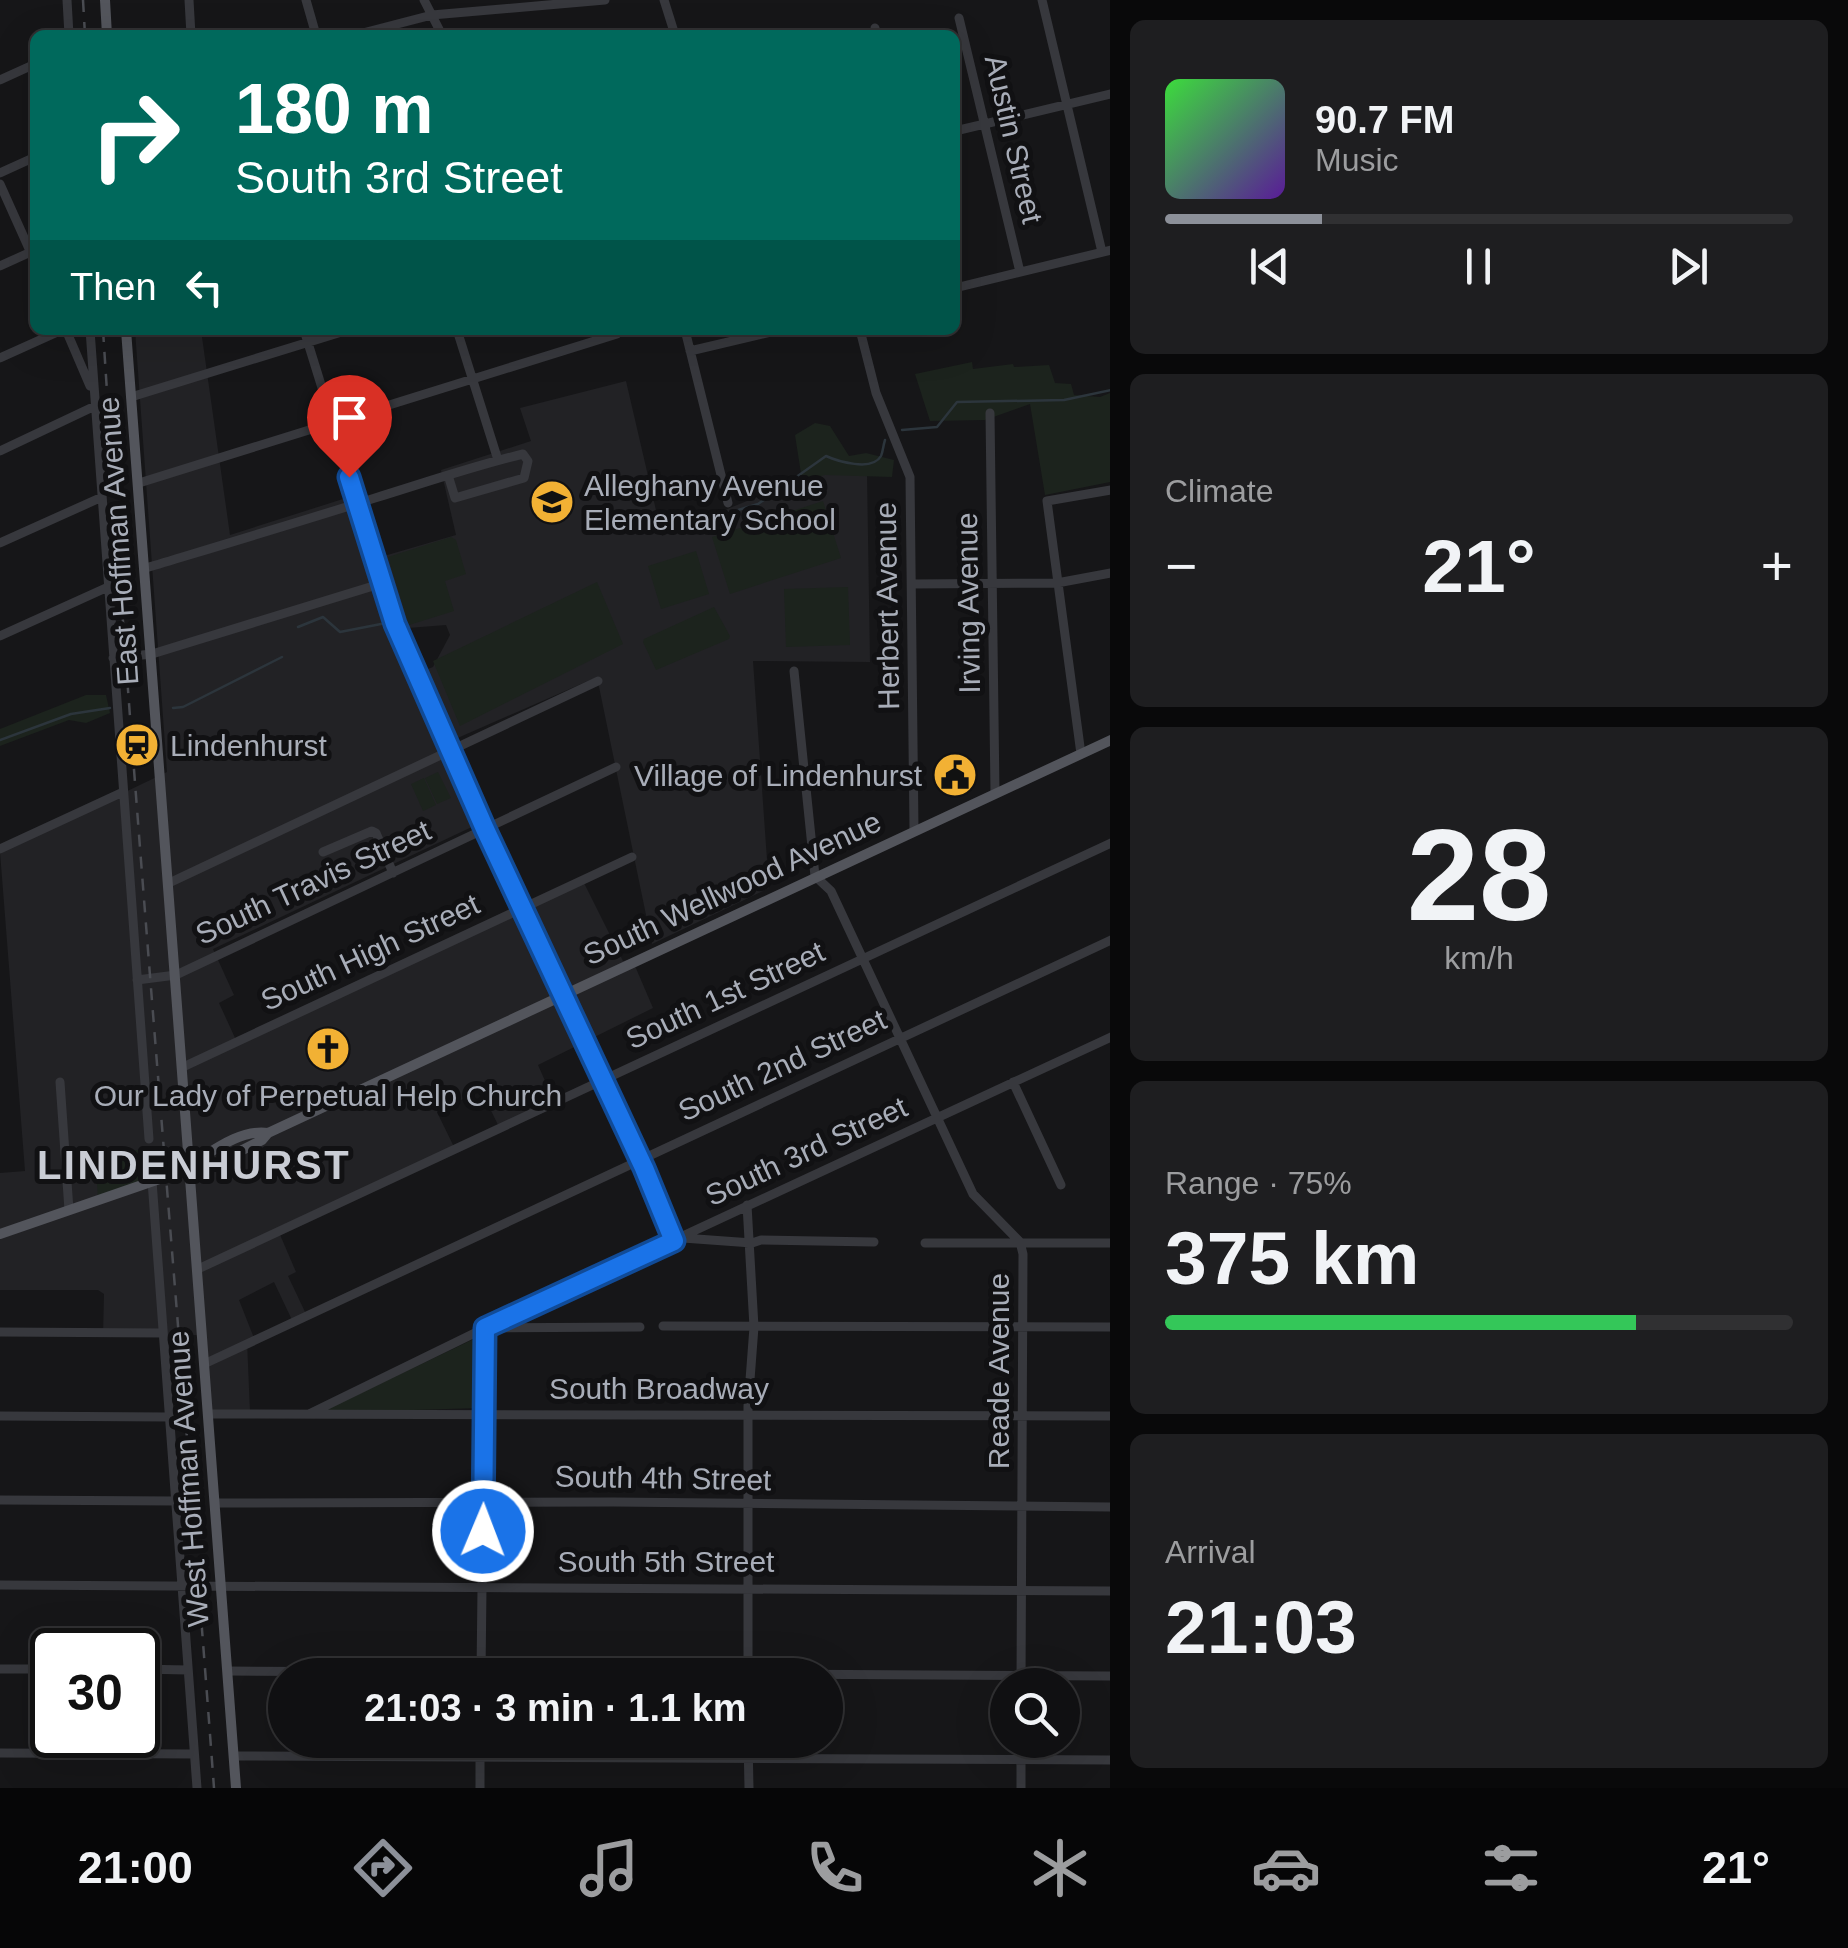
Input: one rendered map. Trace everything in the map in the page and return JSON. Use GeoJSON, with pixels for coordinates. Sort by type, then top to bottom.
{"type":"FeatureCollection","features":[{"type":"Feature","properties":{"kind":"main road"},"geometry":{"type":"LineString","coordinates":[[105,0],[108,30]]}},
{"type":"Feature","properties":{"kind":"main road","name":"East Hoffman Avenue"},"geometry":{"type":"LineString","coordinates":[[126,335],[191,1167]]}},
{"type":"Feature","properties":{"kind":"main road","name":"South Wellwood Avenue"},"geometry":{"type":"LineString","coordinates":[[0,1234],[171,1175],[191,1167],[201,1156],[248,1135],[268,1133],[1110,740]]}},
{"type":"Feature","properties":{"kind":"main road","name":"West Hoffman Avenue"},"geometry":{"type":"LineString","coordinates":[[191,1167],[236,1788]]}},
{"type":"Feature","properties":{"kind":"street"},"geometry":{"type":"LineString","coordinates":[[67,0],[70,30]]}},
{"type":"Feature","properties":{"kind":"street"},"geometry":{"type":"LineString","coordinates":[[189,0],[191,30]]}},
{"type":"Feature","properties":{"kind":"street"},"geometry":{"type":"LineString","coordinates":[[306,0],[315,30]]}},
{"type":"Feature","properties":{"kind":"street"},"geometry":{"type":"LineString","coordinates":[[424,0],[440,30]]}},
{"type":"Feature","properties":{"kind":"street"},"geometry":{"type":"LineString","coordinates":[[374,30],[432,15],[605,0]]}},
{"type":"Feature","properties":{"kind":"street"},"geometry":{"type":"LineString","coordinates":[[664,0],[673,30]]}},
{"type":"Feature","properties":{"kind":"street"},"geometry":{"type":"LineString","coordinates":[[960,287],[1106,251],[1042,0]]}},
{"type":"Feature","properties":{"kind":"street","name":"Austin Street"},"geometry":{"type":"LineString","coordinates":[[960,18],[1020,272]]}},
{"type":"Feature","properties":{"kind":"street"},"geometry":{"type":"LineString","coordinates":[[0,80],[30,66]]}},
{"type":"Feature","properties":{"kind":"street"},"geometry":{"type":"LineString","coordinates":[[960,131],[1110,94]]}},
{"type":"Feature","properties":{"kind":"street"},"geometry":{"type":"LineString","coordinates":[[0,172],[30,159]]}},
{"type":"Feature","properties":{"kind":"street"},"geometry":{"type":"LineString","coordinates":[[0,184],[30,247]]}},
{"type":"Feature","properties":{"kind":"street"},"geometry":{"type":"LineString","coordinates":[[0,266],[30,256]]}},
{"type":"Feature","properties":{"kind":"street"},"geometry":{"type":"LineString","coordinates":[[0,358],[53,335]]}},
{"type":"Feature","properties":{"kind":"street"},"geometry":{"type":"LineString","coordinates":[[0,451],[96,408],[87,376],[66,335]]}},
{"type":"Feature","properties":{"kind":"street","name":"East Hoffman Avenue"},"geometry":{"type":"LineString","coordinates":[[90,335],[148,1139]]}},
{"type":"Feature","properties":{"kind":"street"},"geometry":{"type":"LineString","coordinates":[[306,335],[395,624],[485,829],[677,1240],[752,1244],[761,1240],[874,1242]]}},
{"type":"Feature","properties":{"kind":"street"},"geometry":{"type":"LineString","coordinates":[[132,397],[331,335]]}},
{"type":"Feature","properties":{"kind":"street"},"geometry":{"type":"LineString","coordinates":[[458,335],[498,460]]}},
{"type":"Feature","properties":{"kind":"street"},"geometry":{"type":"LineString","coordinates":[[139,483],[614,335]]}},
{"type":"Feature","properties":{"kind":"street"},"geometry":{"type":"LineString","coordinates":[[686,335],[728,503]]}},
{"type":"Feature","properties":{"kind":"street"},"geometry":{"type":"LineString","coordinates":[[690,351],[758,335]]}},
{"type":"Feature","properties":{"kind":"street","name":"Herbert Avenue"},"geometry":{"type":"LineString","coordinates":[[861,335],[876,392],[910,477],[914,830]]}},
{"type":"Feature","properties":{"kind":"street","name":"Irving Avenue"},"geometry":{"type":"LineString","coordinates":[[990,413],[995,793]]}},
{"type":"Feature","properties":{"kind":"street"},"geometry":{"type":"LineString","coordinates":[[146,568],[498,460],[525,455],[528,472],[524,478],[456,498],[448,476]]}},
{"type":"Feature","properties":{"kind":"street"},"geometry":{"type":"LineString","coordinates":[[1080,754],[1047,502],[1110,490]]}},
{"type":"Feature","properties":{"kind":"street"},"geometry":{"type":"LineString","coordinates":[[0,543],[102,498]]}},
{"type":"Feature","properties":{"kind":"street"},"geometry":{"type":"LineString","coordinates":[[912,584],[1057,583],[1110,573]]}},
{"type":"Feature","properties":{"kind":"street"},"geometry":{"type":"LineString","coordinates":[[112,658],[152,654],[382,584]]}},
{"type":"Feature","properties":{"kind":"street"},"geometry":{"type":"LineString","coordinates":[[0,636],[108,587]]}},
{"type":"Feature","properties":{"kind":"street"},"geometry":{"type":"LineString","coordinates":[[794,671],[815,876]]}},
{"type":"Feature","properties":{"kind":"street"},"geometry":{"type":"LineString","coordinates":[[169,883],[598,681]]}},
{"type":"Feature","properties":{"kind":"street","name":"South Travis Street"},"geometry":{"type":"LineString","coordinates":[[137,980],[176,974],[616,767]]}},
{"type":"Feature","properties":{"kind":"street"},"geometry":{"type":"LineString","coordinates":[[0,848],[123,792]]}},
{"type":"Feature","properties":{"kind":"street"},"geometry":{"type":"LineString","coordinates":[[323,852],[374,832],[393,873]]}},
{"type":"Feature","properties":{"kind":"street","name":"South 1st Street"},"geometry":{"type":"LineString","coordinates":[[198,1269],[1110,842]]}},
{"type":"Feature","properties":{"kind":"street","name":"South High Street"},"geometry":{"type":"LineString","coordinates":[[183,1067],[632,856]]}},
{"type":"Feature","properties":{"kind":"street","name":"Reade Avenue"},"geometry":{"type":"LineString","coordinates":[[815,876],[831,891],[973,1194],[1020,1242],[1021,1668]]}},
{"type":"Feature","properties":{"kind":"street","name":"South 2nd Street"},"geometry":{"type":"LineString","coordinates":[[204,1364],[1110,940]]}},
{"type":"Feature","properties":{"kind":"street","name":"South 3rd Street"},"geometry":{"type":"LineString","coordinates":[[306,1416],[485,1328],[1110,1037]]}},
{"type":"Feature","properties":{"kind":"street"},"geometry":{"type":"LineString","coordinates":[[60,1082],[69,1210]]}},
{"type":"Feature","properties":{"kind":"street"},"geometry":{"type":"LineString","coordinates":[[1013,1082],[1061,1185]]}},
{"type":"Feature","properties":{"kind":"street","name":"West Hoffman Avenue"},"geometry":{"type":"LineString","coordinates":[[152,1181],[197,1788]]}},
{"type":"Feature","properties":{"kind":"street"},"geometry":{"type":"LineString","coordinates":[[747,1205],[754,1327],[748,1413],[748,1658]]}},
{"type":"Feature","properties":{"kind":"street"},"geometry":{"type":"LineString","coordinates":[[925,1243],[1110,1243]]}},
{"type":"Feature","properties":{"kind":"street"},"geometry":{"type":"LineString","coordinates":[[481,1658],[485,1328],[640,1326]]}},
{"type":"Feature","properties":{"kind":"street"},"geometry":{"type":"LineString","coordinates":[[662,1326],[1110,1327]]}},
{"type":"Feature","properties":{"kind":"street"},"geometry":{"type":"LineString","coordinates":[[0,1332],[163,1332]]}},
{"type":"Feature","properties":{"kind":"street","name":"South Broadway"},"geometry":{"type":"LineString","coordinates":[[208,1414],[1110,1416]]}},
{"type":"Feature","properties":{"kind":"street"},"geometry":{"type":"LineString","coordinates":[[0,1416],[169,1417]]}},
{"type":"Feature","properties":{"kind":"street"},"geometry":{"type":"LineString","coordinates":[[0,1500],[175,1501]]}},
{"type":"Feature","properties":{"kind":"street","name":"South 4th Street"},"geometry":{"type":"LineString","coordinates":[[215,1503],[1110,1507]]}},
{"type":"Feature","properties":{"kind":"street","name":"South 5th Street"},"geometry":{"type":"LineString","coordinates":[[0,1584],[1110,1591]]}},
{"type":"Feature","properties":{"kind":"street"},"geometry":{"type":"LineString","coordinates":[[0,1669],[30,1669]]}},
{"type":"Feature","properties":{"kind":"street"},"geometry":{"type":"LineString","coordinates":[[160,1669],[188,1670]]}},
{"type":"Feature","properties":{"kind":"street"},"geometry":{"type":"LineString","coordinates":[[228,1671],[268,1671]]}},
{"type":"Feature","properties":{"kind":"street"},"geometry":{"type":"LineString","coordinates":[[843,1676],[990,1679]]}},
{"type":"Feature","properties":{"kind":"street"},"geometry":{"type":"LineString","coordinates":[[1080,1677],[1110,1676]]}},
{"type":"Feature","properties":{"kind":"street"},"geometry":{"type":"LineString","coordinates":[[0,1753],[194,1754]]}},
{"type":"Feature","properties":{"kind":"street"},"geometry":{"type":"LineString","coordinates":[[234,1756],[268,1756]]}},
{"type":"Feature","properties":{"kind":"street"},"geometry":{"type":"LineString","coordinates":[[480,1758],[480,1788]]}},
{"type":"Feature","properties":{"kind":"street"},"geometry":{"type":"LineString","coordinates":[[748,1788],[748,1758],[1110,1760]]}},
{"type":"Feature","properties":{"kind":"street"},"geometry":{"type":"LineString","coordinates":[[1021,1760],[1021,1788]]}},
{"type":"Feature","properties":{"kind":"shaded area"},"geometry":{"type":"Polygon","coordinates":[[[135,335],[202,335],[230,535],[346,498],[392,644],[476,825],[213,949],[234,995],[219,1003],[236,1040],[582,879],[623,961],[632,959],[653,1008],[538,1065],[554,1101],[499,1127],[481,1090],[437,1112],[454,1147],[278,1230],[296,1272],[288,1276],[306,1314],[292,1320],[274,1282],[239,1300],[254,1338],[247,1341],[250,1412],[210,1412],[205,1335],[103,1336],[104,1294],[98,1290],[0,1290],[0,1173],[25,1171],[0,852],[167,772],[135,335]]]}},
{"type":"Feature","properties":{"kind":"shaded area"},"geometry":{"type":"Polygon","coordinates":[[[972,362],[973,369],[1049,365],[1055,383],[1071,384],[1074,395],[1100,397],[1110,393],[1110,482],[1045,495],[1030,404],[985,420],[930,421],[915,374],[972,362]]]}},
{"type":"Feature","properties":{"kind":"shaded area"},"geometry":{"type":"Polygon","coordinates":[[[626,381],[662,536],[817,472],[867,473],[870,662],[753,661],[769,888],[652,944],[597,677],[453,740],[425,670],[433,667],[450,635],[446,625],[408,628],[384,556],[456,535],[441,470],[531,441],[520,408],[626,381]]]}},
{"type":"Feature","properties":{"kind":"shaded area"},"geometry":{"type":"Polygon","coordinates":[[[815,423],[830,426],[849,456],[866,453],[894,460],[892,477],[825,475],[802,480],[795,435],[815,423]]]}},
{"type":"Feature","properties":{"kind":"shaded area"},"geometry":{"type":"Polygon","coordinates":[[[823,501],[841,558],[730,594],[712,537],[823,501]]]}},
{"type":"Feature","properties":{"kind":"shaded area"},"geometry":{"type":"Polygon","coordinates":[[[451,537],[456,540],[466,574],[445,581],[454,611],[409,625],[388,557],[451,537]]]}},
{"type":"Feature","properties":{"kind":"shaded area"},"geometry":{"type":"Polygon","coordinates":[[[696,551],[709,594],[661,609],[648,566],[696,551]]]}},
{"type":"Feature","properties":{"kind":"shaded area"},"geometry":{"type":"Polygon","coordinates":[[[597,582],[623,644],[460,726],[433,661],[597,582]]]}},
{"type":"Feature","properties":{"kind":"shaded area"},"geometry":{"type":"Polygon","coordinates":[[[848,587],[850,645],[786,647],[784,589],[848,587]]]}},
{"type":"Feature","properties":{"kind":"shaded area"},"geometry":{"type":"Polygon","coordinates":[[[714,607],[729,639],[656,670],[644,639],[714,607]]]}},
{"type":"Feature","properties":{"kind":"shaded area"},"geometry":{"type":"Polygon","coordinates":[[[86,695],[106,695],[110,713],[86,723],[69,720],[0,746],[0,729],[86,695]]]}},
{"type":"Feature","properties":{"kind":"shaded area"},"geometry":{"type":"Polygon","coordinates":[[[438,772],[451,798],[437,804],[425,778],[438,772]]]}},
{"type":"Feature","properties":{"kind":"shaded area"},"geometry":{"type":"Polygon","coordinates":[[[424,778],[436,805],[423,811],[411,784],[424,778]]]}},
{"type":"Feature","properties":{"kind":"shaded area"},"geometry":{"type":"Polygon","coordinates":[[[148,1149],[151,1180],[98,1199],[96,1167],[103,1166],[103,1153],[148,1149]]]}},
{"type":"Feature","properties":{"kind":"shaded area"},"geometry":{"type":"Polygon","coordinates":[[[480,1336],[479,1408],[319,1413],[480,1336]]]}},
{"type":"Feature","properties":{"kind":"waterway"},"geometry":{"type":"LineString","coordinates":[[902,430],[937,427],[957,402],[1064,400],[1110,390]]}},
{"type":"Feature","properties":{"kind":"waterway"},"geometry":{"type":"LineString","coordinates":[[665,532],[758,504],[826,456],[854,464],[877,461],[885,440]]}},
{"type":"Feature","properties":{"kind":"waterway"},"geometry":{"type":"LineString","coordinates":[[298,627],[323,617],[340,632],[381,624]]}},
{"type":"Feature","properties":{"kind":"waterway"},"geometry":{"type":"LineString","coordinates":[[173,708],[183,707],[282,657]]}},
{"type":"Feature","properties":{"kind":"waterway"},"geometry":{"type":"LineString","coordinates":[[0,740],[71,714],[110,708]]}},
{"type":"Feature","properties":{"kind":"railway"},"geometry":{"type":"LineString","coordinates":[[83,0],[85,30]]}},
{"type":"Feature","properties":{"kind":"railway"},"geometry":{"type":"LineString","coordinates":[[103,335],[214,1788]]}},
{"type":"Feature","properties":{"kind":"place","name":"Alleghany Avenue Elementary School"},"geometry":{"type":"Point","coordinates":[552,502]}},
{"type":"Feature","properties":{"kind":"place","name":"Lindenhurst"},"geometry":{"type":"Point","coordinates":[137,745]}},
{"type":"Feature","properties":{"kind":"place","name":"Village of Lindenhurst"},"geometry":{"type":"Point","coordinates":[955,775]}},
{"type":"Feature","properties":{"kind":"place","name":"Our Lady of Perpetual Help Church"},"geometry":{"type":"Point","coordinates":[328,1049]}},
{"type":"Feature","properties":{"kind":"district","name":"LINDENHURST"},"geometry":{"type":"Point","coordinates":[194,1165]}},
{"type":"Feature","properties":{"kind":"route"},"geometry":{"type":"LineString","coordinates":[[349,477],[395,624],[674,1241],[485,1328],[483,1531]]}}]}
